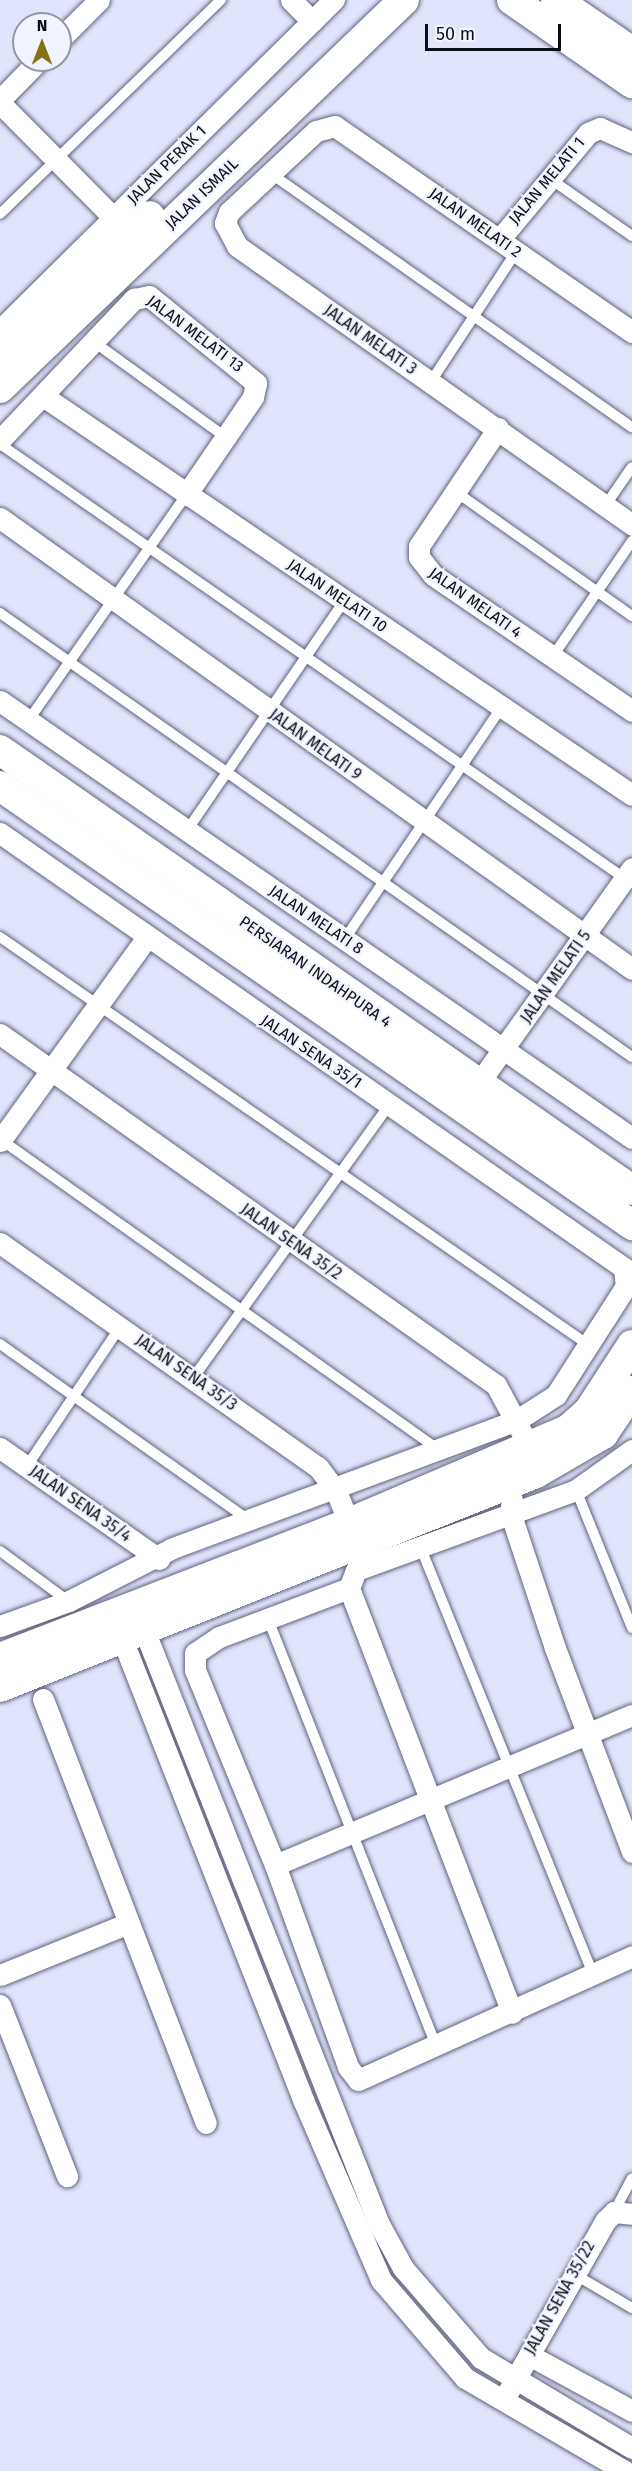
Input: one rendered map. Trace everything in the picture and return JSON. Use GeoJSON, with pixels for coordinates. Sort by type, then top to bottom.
{"type":"FeatureCollection","features":[{"type":"Feature","properties":{"kind":"street"},"geometry":{"type":"LineString","coordinates":[[72,27],[99,0]]}},
{"type":"Feature","properties":{"kind":"street"},"geometry":{"type":"LineString","coordinates":[[291,0],[312,21]]}},
{"type":"Feature","properties":{"kind":"street","name":"JALAN PERAK 1"},"geometry":{"type":"LineString","coordinates":[[0,330],[334,0]]}},
{"type":"Feature","properties":{"kind":"street","name":"JALAN ISMAIL"},"geometry":{"type":"LineString","coordinates":[[0,359],[375,0]]}},
{"type":"Feature","properties":{"kind":"street","name":"JALAN ISMAIL"},"geometry":{"type":"LineString","coordinates":[[0,388],[404,0]]}},
{"type":"Feature","properties":{"kind":"street"},"geometry":{"type":"LineString","coordinates":[[512,0],[632,83]]}},
{"type":"Feature","properties":{"kind":"street"},"geometry":{"type":"LineString","coordinates":[[556,0],[632,52]]}},
{"type":"Feature","properties":{"kind":"street"},"geometry":{"type":"LineString","coordinates":[[28,72],[0,101],[114,218]]}},
{"type":"Feature","properties":{"kind":"street","name":"JALAN MELATI 2"},"geometry":{"type":"LineString","coordinates":[[316,131],[325,125],[340,129],[632,332]]}},
{"type":"Feature","properties":{"kind":"street","name":"JALAN MELATI 1"},"geometry":{"type":"LineString","coordinates":[[507,246],[549,178],[588,133],[600,128],[632,142]]}},
{"type":"Feature","properties":{"kind":"street","name":"JALAN MELATI 3"},"geometry":{"type":"LineString","coordinates":[[316,131],[229,212],[227,235],[430,383],[498,428],[632,525]]}},
{"type":"Feature","properties":{"kind":"street","name":"JALAN MELATI 13"},"geometry":{"type":"LineString","coordinates":[[94,342],[141,294],[256,384],[225,437],[186,495]]}},
{"type":"Feature","properties":{"kind":"street"},"geometry":{"type":"LineString","coordinates":[[0,442],[94,342]]}},
{"type":"Feature","properties":{"kind":"street","name":"JALAN MELATI 10"},"geometry":{"type":"LineString","coordinates":[[43,396],[632,795]]}},
{"type":"Feature","properties":{"kind":"street","name":"JALAN MELATI 4"},"geometry":{"type":"LineString","coordinates":[[498,428],[420,546],[424,568],[632,711]]}},
{"type":"Feature","properties":{"kind":"street","name":"JALAN MELATI 9"},"geometry":{"type":"LineString","coordinates":[[0,518],[423,823],[632,969]]}},
{"type":"Feature","properties":{"kind":"street","name":"JALAN MELATI 8"},"geometry":{"type":"LineString","coordinates":[[0,701],[344,940],[507,1047],[632,1138]]}},
{"type":"Feature","properties":{"kind":"street","name":"PERSIARAN INDAHPURA 4"},"geometry":{"type":"LineString","coordinates":[[0,750],[632,1190]]}},
{"type":"Feature","properties":{"kind":"street","name":"PERSIARAN INDAHPURA 4"},"geometry":{"type":"LineString","coordinates":[[0,786],[632,1225]]}},
{"type":"Feature","properties":{"kind":"street","name":"JALAN SENA 35/1"},"geometry":{"type":"LineString","coordinates":[[0,833],[624,1268],[626,1286],[590,1346]]}},
{"type":"Feature","properties":{"kind":"street","name":"JALAN MELATI 5"},"geometry":{"type":"LineString","coordinates":[[478,1084],[630,876]]}},
{"type":"Feature","properties":{"kind":"street"},"geometry":{"type":"LineString","coordinates":[[0,1140],[147,937]]}},
{"type":"Feature","properties":{"kind":"street","name":"JALAN SENA 35/2"},"geometry":{"type":"LineString","coordinates":[[0,1034],[287,1240],[496,1385],[517,1420],[527,1450]]}},
{"type":"Feature","properties":{"kind":"street","name":"JALAN SENA 35/3"},"geometry":{"type":"LineString","coordinates":[[0,1243],[318,1467],[336,1491],[349,1523]]}},
{"type":"Feature","properties":{"kind":"street"},"geometry":{"type":"LineString","coordinates":[[0,1687],[128,1622],[349,1523],[527,1450],[569,1429],[590,1412],[632,1345]]}},
{"type":"Feature","properties":{"kind":"street"},"geometry":{"type":"LineString","coordinates":[[0,1626],[69,1601],[159,1559],[171,1549],[336,1491],[517,1420],[556,1395],[590,1346]]}},
{"type":"Feature","properties":{"kind":"street"},"geometry":{"type":"LineString","coordinates":[[0,1658],[128,1622],[514,1483],[603,1434],[632,1391]]}},
{"type":"Feature","properties":{"kind":"street","name":"JALAN SENA 35/4"},"geometry":{"type":"LineString","coordinates":[[0,1448],[159,1559]]}},
{"type":"Feature","properties":{"kind":"street"},"geometry":{"type":"LineString","coordinates":[[527,1450],[514,1483],[510,1512],[587,1733],[632,1852]]}},
{"type":"Feature","properties":{"kind":"street"},"geometry":{"type":"LineString","coordinates":[[512,2013],[349,1588],[356,1570],[510,1512],[576,1490],[630,1458]]}},
{"type":"Feature","properties":{"kind":"street"},"geometry":{"type":"LineString","coordinates":[[349,1588],[206,1643],[195,1653],[195,1670],[275,1865],[348,2067],[358,2080]]}},
{"type":"Feature","properties":{"kind":"street"},"geometry":{"type":"LineString","coordinates":[[128,1622],[328,2093],[379,2224],[403,2268],[482,2358],[514,2381],[632,2448]]}},
{"type":"Feature","properties":{"kind":"street"},"geometry":{"type":"LineString","coordinates":[[128,1622],[304,2102],[381,2280],[465,2378],[502,2403],[625,2471]]}},
{"type":"Feature","properties":{"kind":"street"},"geometry":{"type":"LineString","coordinates":[[43,1699],[206,2124]]}},
{"type":"Feature","properties":{"kind":"street"},"geometry":{"type":"LineString","coordinates":[[275,1865],[632,1715]]}},
{"type":"Feature","properties":{"kind":"street"},"geometry":{"type":"LineString","coordinates":[[0,1975],[129,1923]]}},
{"type":"Feature","properties":{"kind":"street"},"geometry":{"type":"LineString","coordinates":[[304,2102],[437,2048],[632,1956]]}},
{"type":"Feature","properties":{"kind":"street"},"geometry":{"type":"LineString","coordinates":[[0,2005],[67,2176]]}},
{"type":"Feature","properties":{"kind":"street","name":"JALAN SENA 35/22"},"geometry":{"type":"LineString","coordinates":[[502,2403],[574,2274],[623,2213]]}},
{"type":"Feature","properties":{"kind":"street"},"geometry":{"type":"LineString","coordinates":[[529,2355],[632,2412]]}},
{"type":"Feature","properties":{"kind":"lane"},"geometry":{"type":"LineString","coordinates":[[0,214],[221,0]]}},
{"type":"Feature","properties":{"kind":"lane"},"geometry":{"type":"LineString","coordinates":[[270,173],[632,427]]}},
{"type":"Feature","properties":{"kind":"lane"},"geometry":{"type":"LineString","coordinates":[[549,178],[632,236]]}},
{"type":"Feature","properties":{"kind":"lane"},"geometry":{"type":"LineString","coordinates":[[430,383],[474,315],[507,246]]}},
{"type":"Feature","properties":{"kind":"lane"},"geometry":{"type":"LineString","coordinates":[[94,342],[225,437]]}},
{"type":"Feature","properties":{"kind":"lane"},"geometry":{"type":"LineString","coordinates":[[0,442],[303,659],[461,768],[630,876]]}},
{"type":"Feature","properties":{"kind":"lane"},"geometry":{"type":"LineString","coordinates":[[605,506],[632,467]]}},
{"type":"Feature","properties":{"kind":"lane"},"geometry":{"type":"LineString","coordinates":[[456,492],[632,616]]}},
{"type":"Feature","properties":{"kind":"lane"},"geometry":{"type":"LineString","coordinates":[[28,721],[110,598],[186,495]]}},
{"type":"Feature","properties":{"kind":"lane"},"geometry":{"type":"LineString","coordinates":[[553,656],[632,541]]}},
{"type":"Feature","properties":{"kind":"lane"},"geometry":{"type":"LineString","coordinates":[[186,832],[267,710],[344,601]]}},
{"type":"Feature","properties":{"kind":"lane"},"geometry":{"type":"LineString","coordinates":[[0,613],[632,1057]]}},
{"type":"Feature","properties":{"kind":"lane"},"geometry":{"type":"LineString","coordinates":[[344,940],[502,707]]}},
{"type":"Feature","properties":{"kind":"lane"},"geometry":{"type":"LineString","coordinates":[[0,937],[336,1174],[590,1346]]}},
{"type":"Feature","properties":{"kind":"lane"},"geometry":{"type":"LineString","coordinates":[[193,1378],[287,1240],[389,1105]]}},
{"type":"Feature","properties":{"kind":"lane"},"geometry":{"type":"LineString","coordinates":[[0,1140],[439,1450]]}},
{"type":"Feature","properties":{"kind":"lane"},"geometry":{"type":"LineString","coordinates":[[27,1466],[120,1327]]}},
{"type":"Feature","properties":{"kind":"lane"},"geometry":{"type":"LineString","coordinates":[[0,1344],[251,1521]]}},
{"type":"Feature","properties":{"kind":"lane"},"geometry":{"type":"LineString","coordinates":[[576,1490],[632,1628]]}},
{"type":"Feature","properties":{"kind":"lane"},"geometry":{"type":"LineString","coordinates":[[420,1546],[593,1974]]}},
{"type":"Feature","properties":{"kind":"lane"},"geometry":{"type":"LineString","coordinates":[[0,1551],[69,1601]]}},
{"type":"Feature","properties":{"kind":"lane"},"geometry":{"type":"LineString","coordinates":[[268,1619],[437,2048]]}},
{"type":"Feature","properties":{"kind":"lane"},"geometry":{"type":"LineString","coordinates":[[623,2213],[632,2178]]}},
{"type":"Feature","properties":{"kind":"lane"},"geometry":{"type":"LineString","coordinates":[[574,2274],[632,2308]]}}]}
